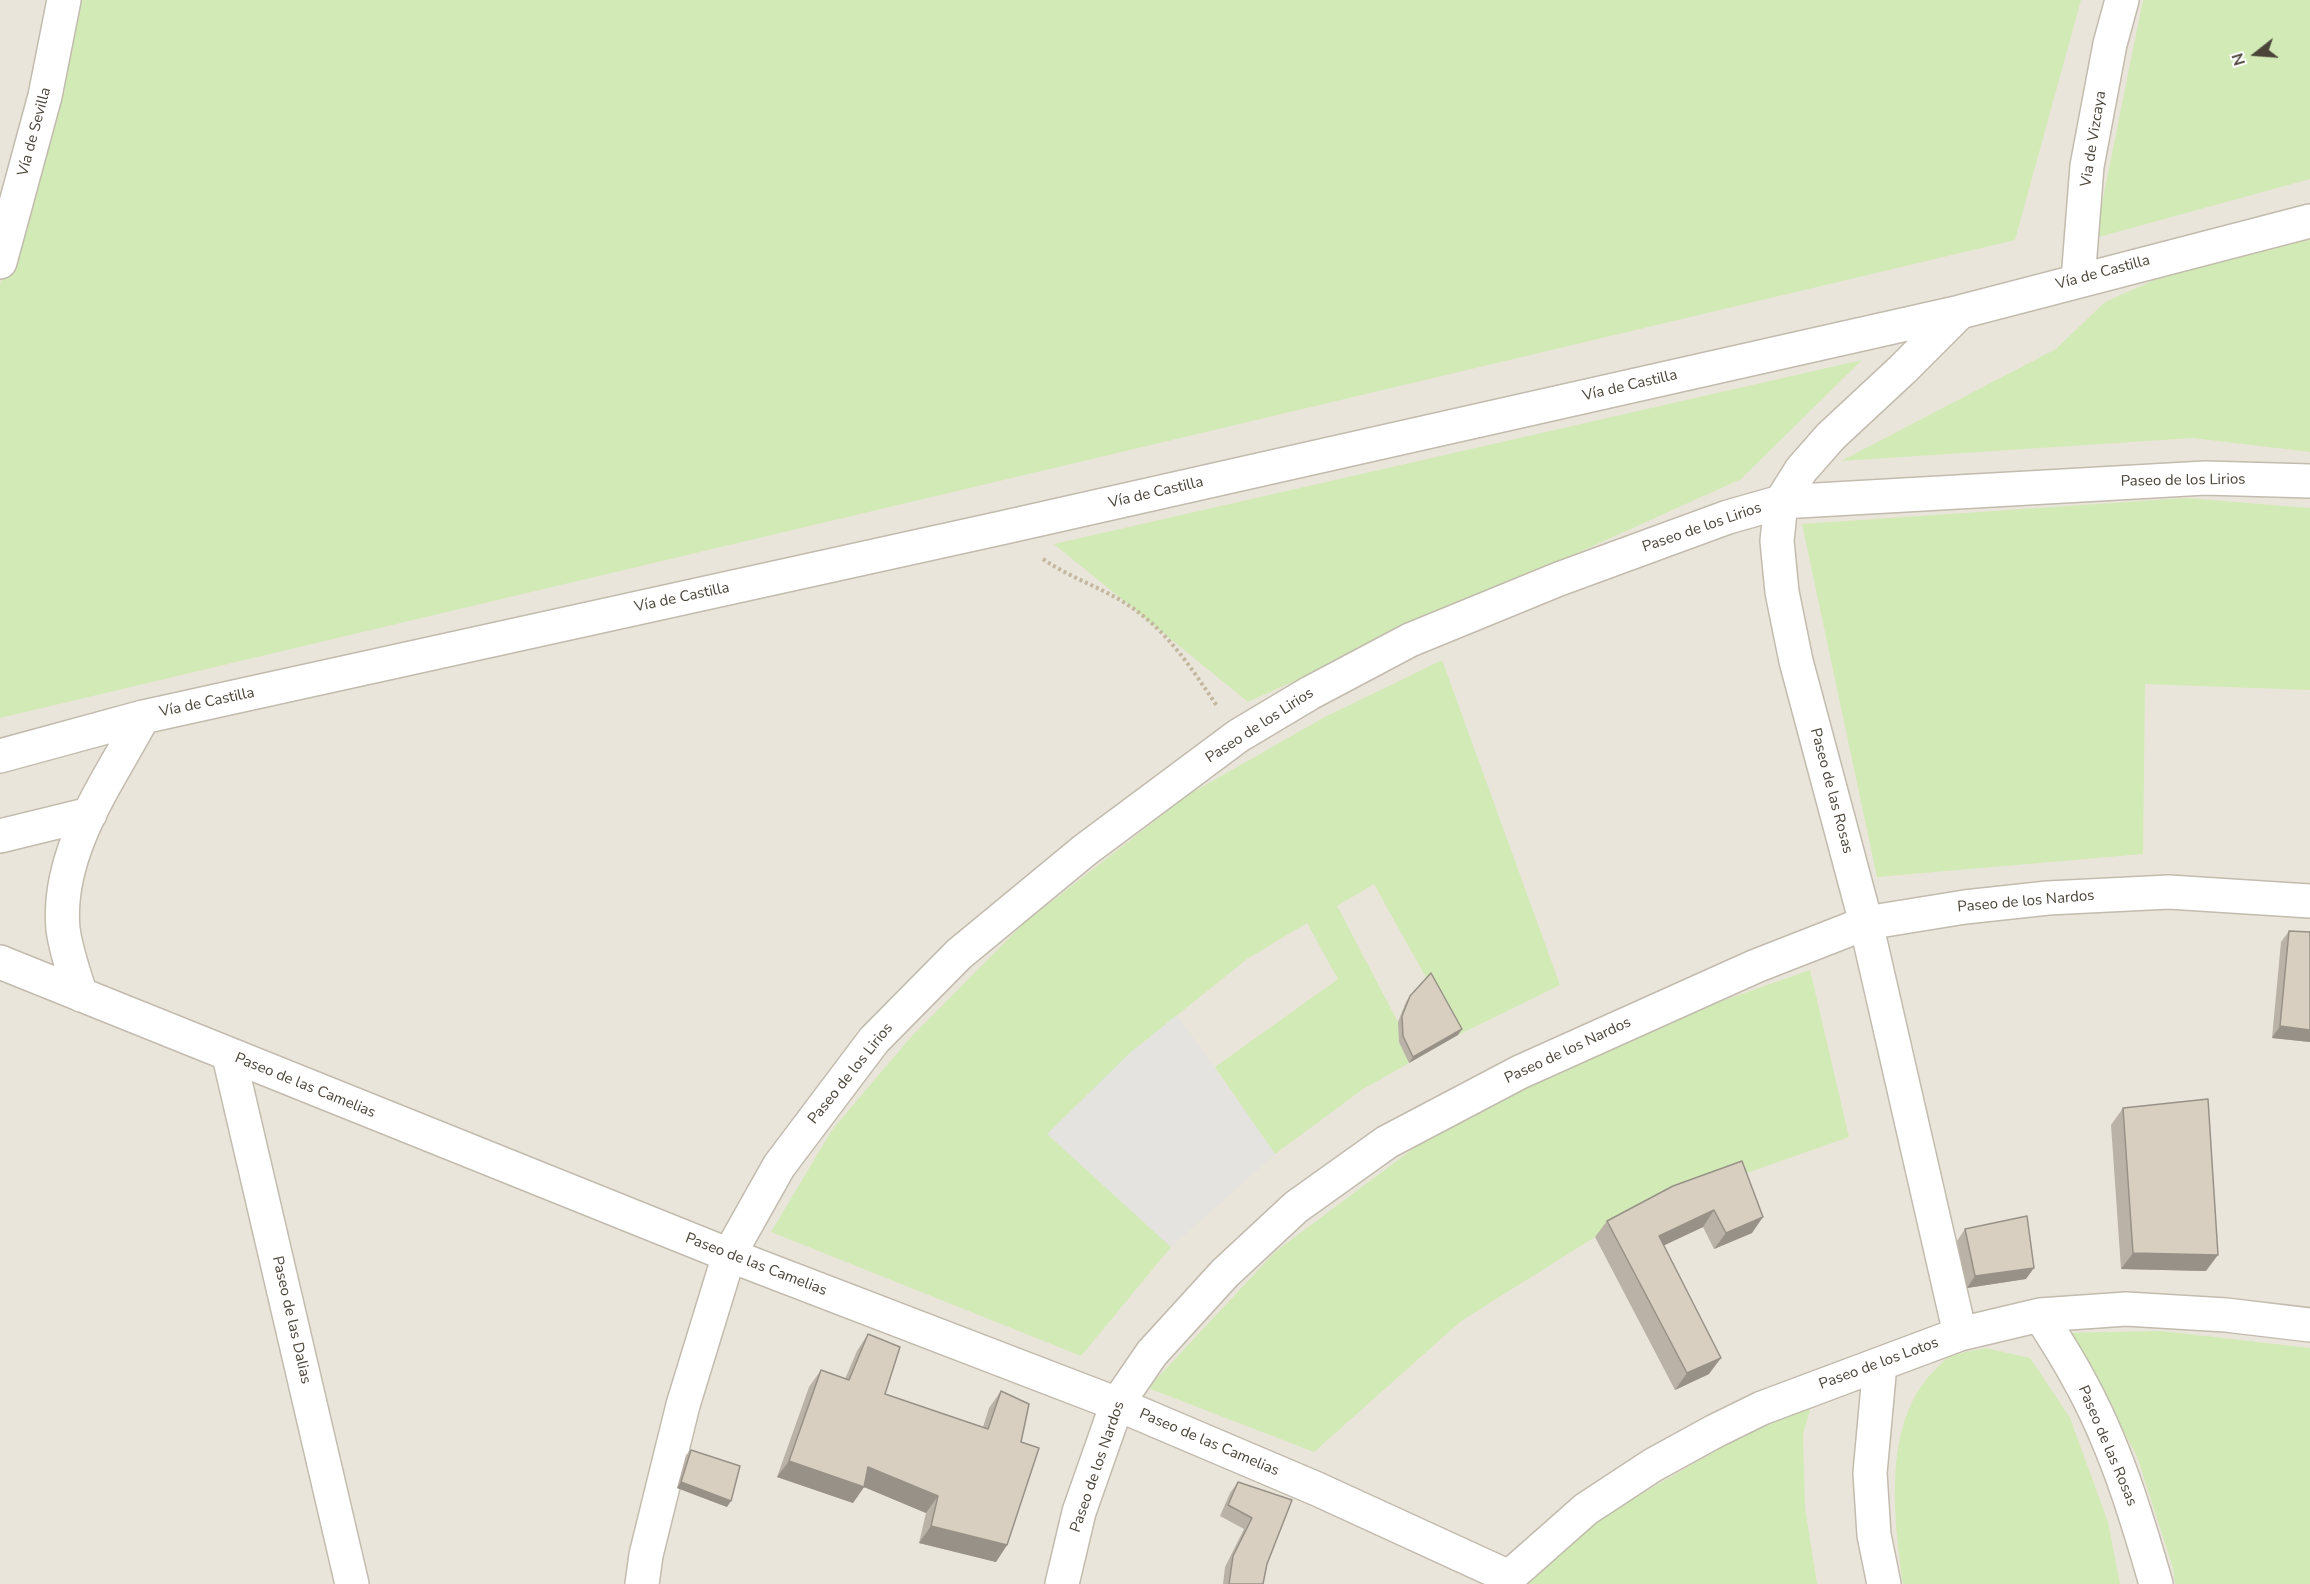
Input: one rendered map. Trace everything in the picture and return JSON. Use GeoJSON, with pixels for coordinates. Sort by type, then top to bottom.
{"type":"FeatureCollection","features":[{"type":"Feature","properties":{"kind":"street","name":"Vía de Sevilla"},"geometry":{"type":"LineString","coordinates":[[0,262],[45,96],[64,0]]}},
{"type":"Feature","properties":{"kind":"street","name":"Via de Vizcaya"},"geometry":{"type":"LineString","coordinates":[[2078,279],[2087,166],[2110,44],[2122,0]]}},
{"type":"Feature","properties":{"kind":"street","name":"Vía de Castilla"},"geometry":{"type":"LineString","coordinates":[[0,756],[143,717],[1001,528],[1960,312],[2078,279],[2310,220]]}},
{"type":"Feature","properties":{"kind":"street","name":"Paseo de las Rosas"},"geometry":{"type":"LineString","coordinates":[[1960,312],[1904,369],[1832,436],[1801,470],[1781,502],[1777,541],[1782,592],[1796,661],[1866,923],[1960,1334]]}},
{"type":"Feature","properties":{"kind":"street","name":"Paseo de los Lirios"},"geometry":{"type":"LineString","coordinates":[[642,1584],[646,1555],[683,1405],[729,1255],[779,1166],[874,1040],[959,954],[1085,850],[1238,736],[1310,693],[1410,640],[1559,579],[1728,517],[1781,502],[2193,479],[2310,481]]}},
{"type":"Feature","properties":{"kind":"street"},"geometry":{"type":"LineString","coordinates":[[81,995],[63,929],[64,894],[74,850],[90,814],[143,717]]}},
{"type":"Feature","properties":{"kind":"street"},"geometry":{"type":"LineString","coordinates":[[0,836],[90,814]]}},
{"type":"Feature","properties":{"kind":"street","name":"Paseo de los Nardos"},"geometry":{"type":"LineString","coordinates":[[1062,1584],[1079,1512],[1118,1404],[1152,1353],[1225,1273],[1296,1207],[1387,1142],[1541,1062],[1746,970],[1866,923],[1965,907],[2059,897],[2169,892],[2310,901]]}},
{"type":"Feature","properties":{"kind":"street","name":"Paseo de las Camelias"},"geometry":{"type":"LineString","coordinates":[[0,962],[729,1255],[1118,1404],[1317,1489],[1507,1581]]}},
{"type":"Feature","properties":{"kind":"street","name":"Paseo de las Dalias"},"geometry":{"type":"LineString","coordinates":[[230,1056],[351,1584]]}},
{"type":"Feature","properties":{"kind":"street","name":"Paseo de los Lotos"},"geometry":{"type":"LineString","coordinates":[[1507,1581],[1586,1509],[1653,1465],[1762,1408],[1960,1334],[2040,1316],[2126,1309],[2226,1315],[2310,1324]]}},
{"type":"Feature","properties":{"kind":"street","name":"Paseo de las Rosas"},"geometry":{"type":"LineString","coordinates":[[2040,1316],[2079,1378],[2107,1437],[2135,1510],[2156,1584]]}},
{"type":"Feature","properties":{"kind":"street"},"geometry":{"type":"LineString","coordinates":[[1880,1364],[1870,1473],[1874,1535],[1884,1584]]}},
{"type":"Feature","properties":{"kind":"path"},"geometry":{"type":"LineString","coordinates":[[1001,528],[1052,566],[1129,606],[1154,626],[1181,654],[1238,736]]}},
{"type":"Feature","properties":{"kind":"shaded area"},"geometry":{"type":"Polygon","coordinates":[[[0,0],[2310,0],[2310,1584],[0,1584],[0,0]]]}},
{"type":"Feature","properties":{"kind":"shaded area"},"geometry":{"type":"Polygon","coordinates":[[[1177,1015],[1275,1154],[1171,1247],[1047,1134],[1130,1053],[1177,1015]]]}},
{"type":"Feature","properties":{"kind":"green space"},"geometry":{"type":"Polygon","coordinates":[[[76,0],[2081,0],[2015,240],[0,718],[0,284],[76,0]]]}},
{"type":"Feature","properties":{"kind":"green space"},"geometry":{"type":"Polygon","coordinates":[[[2143,0],[2310,0],[2310,179],[2095,238],[2143,0]]]}},
{"type":"Feature","properties":{"kind":"green space"},"geometry":{"type":"Polygon","coordinates":[[[2310,235],[2310,452],[2193,438],[1841,461],[2056,349],[2105,302],[2181,268],[2310,235]]]}},
{"type":"Feature","properties":{"kind":"green space"},"geometry":{"type":"Polygon","coordinates":[[[1862,360],[1741,479],[1248,702],[1054,544],[1862,360]]]}},
{"type":"Feature","properties":{"kind":"green space"},"geometry":{"type":"Polygon","coordinates":[[[2186,498],[2310,508],[2310,690],[2145,684],[2143,854],[1877,877],[1802,524],[2186,498]]]}},
{"type":"Feature","properties":{"kind":"green space"},"geometry":{"type":"Polygon","coordinates":[[[1442,660],[1560,985],[1458,1035],[1374,884],[1337,906],[1398,1022],[1399,1042],[1409,1063],[1363,1089],[1275,1154],[1215,1067],[1338,979],[1307,923],[1247,959],[1130,1053],[1048,1134],[1171,1247],[1081,1356],[771,1232],[832,1130],[910,1038],[1023,924],[1188,795],[1323,718],[1442,660]]]}},
{"type":"Feature","properties":{"kind":"green space"},"geometry":{"type":"Polygon","coordinates":[[[1810,970],[1849,1137],[1662,1203],[1595,1237],[1461,1321],[1314,1452],[1148,1388],[1275,1252],[1426,1139],[1633,1032],[1810,970]]]}},
{"type":"Feature","properties":{"kind":"green space"},"geometry":{"type":"Polygon","coordinates":[[[2161,1331],[2310,1348],[2310,1584],[2175,1584],[2173,1568],[2137,1456],[2100,1389],[2058,1333],[2161,1331]]]}},
{"type":"Feature","properties":{"kind":"green space"},"geometry":{"type":"Polygon","coordinates":[[[1986,1348],[2030,1358],[2070,1418],[2108,1522],[2120,1584],[1903,1584],[1895,1501],[1899,1445],[1906,1418],[1917,1394],[1944,1360],[1986,1348]]]}},
{"type":"Feature","properties":{"kind":"green space"},"geometry":{"type":"Polygon","coordinates":[[[1815,1393],[1803,1434],[1805,1508],[1817,1584],[1522,1584],[1583,1528],[1815,1393]]]}},
{"type":"Feature","properties":{"kind":"building"},"geometry":{"type":"Polygon","coordinates":[[[2289,931],[2310,932],[2310,1030],[2280,1026],[2289,931]]]}},
{"type":"Feature","properties":{"kind":"building"},"geometry":{"type":"Polygon","coordinates":[[[1431,973],[1462,1029],[1413,1057],[1403,1036],[1402,1016],[1410,996],[1431,973]]]}},
{"type":"Feature","properties":{"kind":"building"},"geometry":{"type":"Polygon","coordinates":[[[2208,1099],[2218,1255],[2133,1253],[2123,1108],[2208,1099]]]}},
{"type":"Feature","properties":{"kind":"building"},"geometry":{"type":"Polygon","coordinates":[[[1742,1161],[1763,1217],[1726,1233],[1714,1210],[1659,1236],[1721,1358],[1687,1373],[1607,1221],[1673,1186],[1742,1161]]]}},
{"type":"Feature","properties":{"kind":"building"},"geometry":{"type":"Polygon","coordinates":[[[2027,1216],[2034,1268],[1975,1276],[1965,1229],[2027,1216]]]}},
{"type":"Feature","properties":{"kind":"building"},"geometry":{"type":"Polygon","coordinates":[[[868,1334],[900,1347],[885,1394],[988,1429],[1001,1391],[1029,1404],[1021,1442],[1039,1448],[1007,1545],[931,1526],[938,1496],[868,1467],[864,1487],[789,1461],[821,1370],[849,1380],[868,1334]]]}},
{"type":"Feature","properties":{"kind":"building"},"geometry":{"type":"Polygon","coordinates":[[[691,1450],[740,1466],[731,1501],[681,1482],[691,1450]]]}},
{"type":"Feature","properties":{"kind":"building"},"geometry":{"type":"Polygon","coordinates":[[[1238,1482],[1292,1500],[1267,1564],[1263,1584],[1229,1584],[1233,1556],[1252,1518],[1228,1505],[1238,1482]]]}}]}
